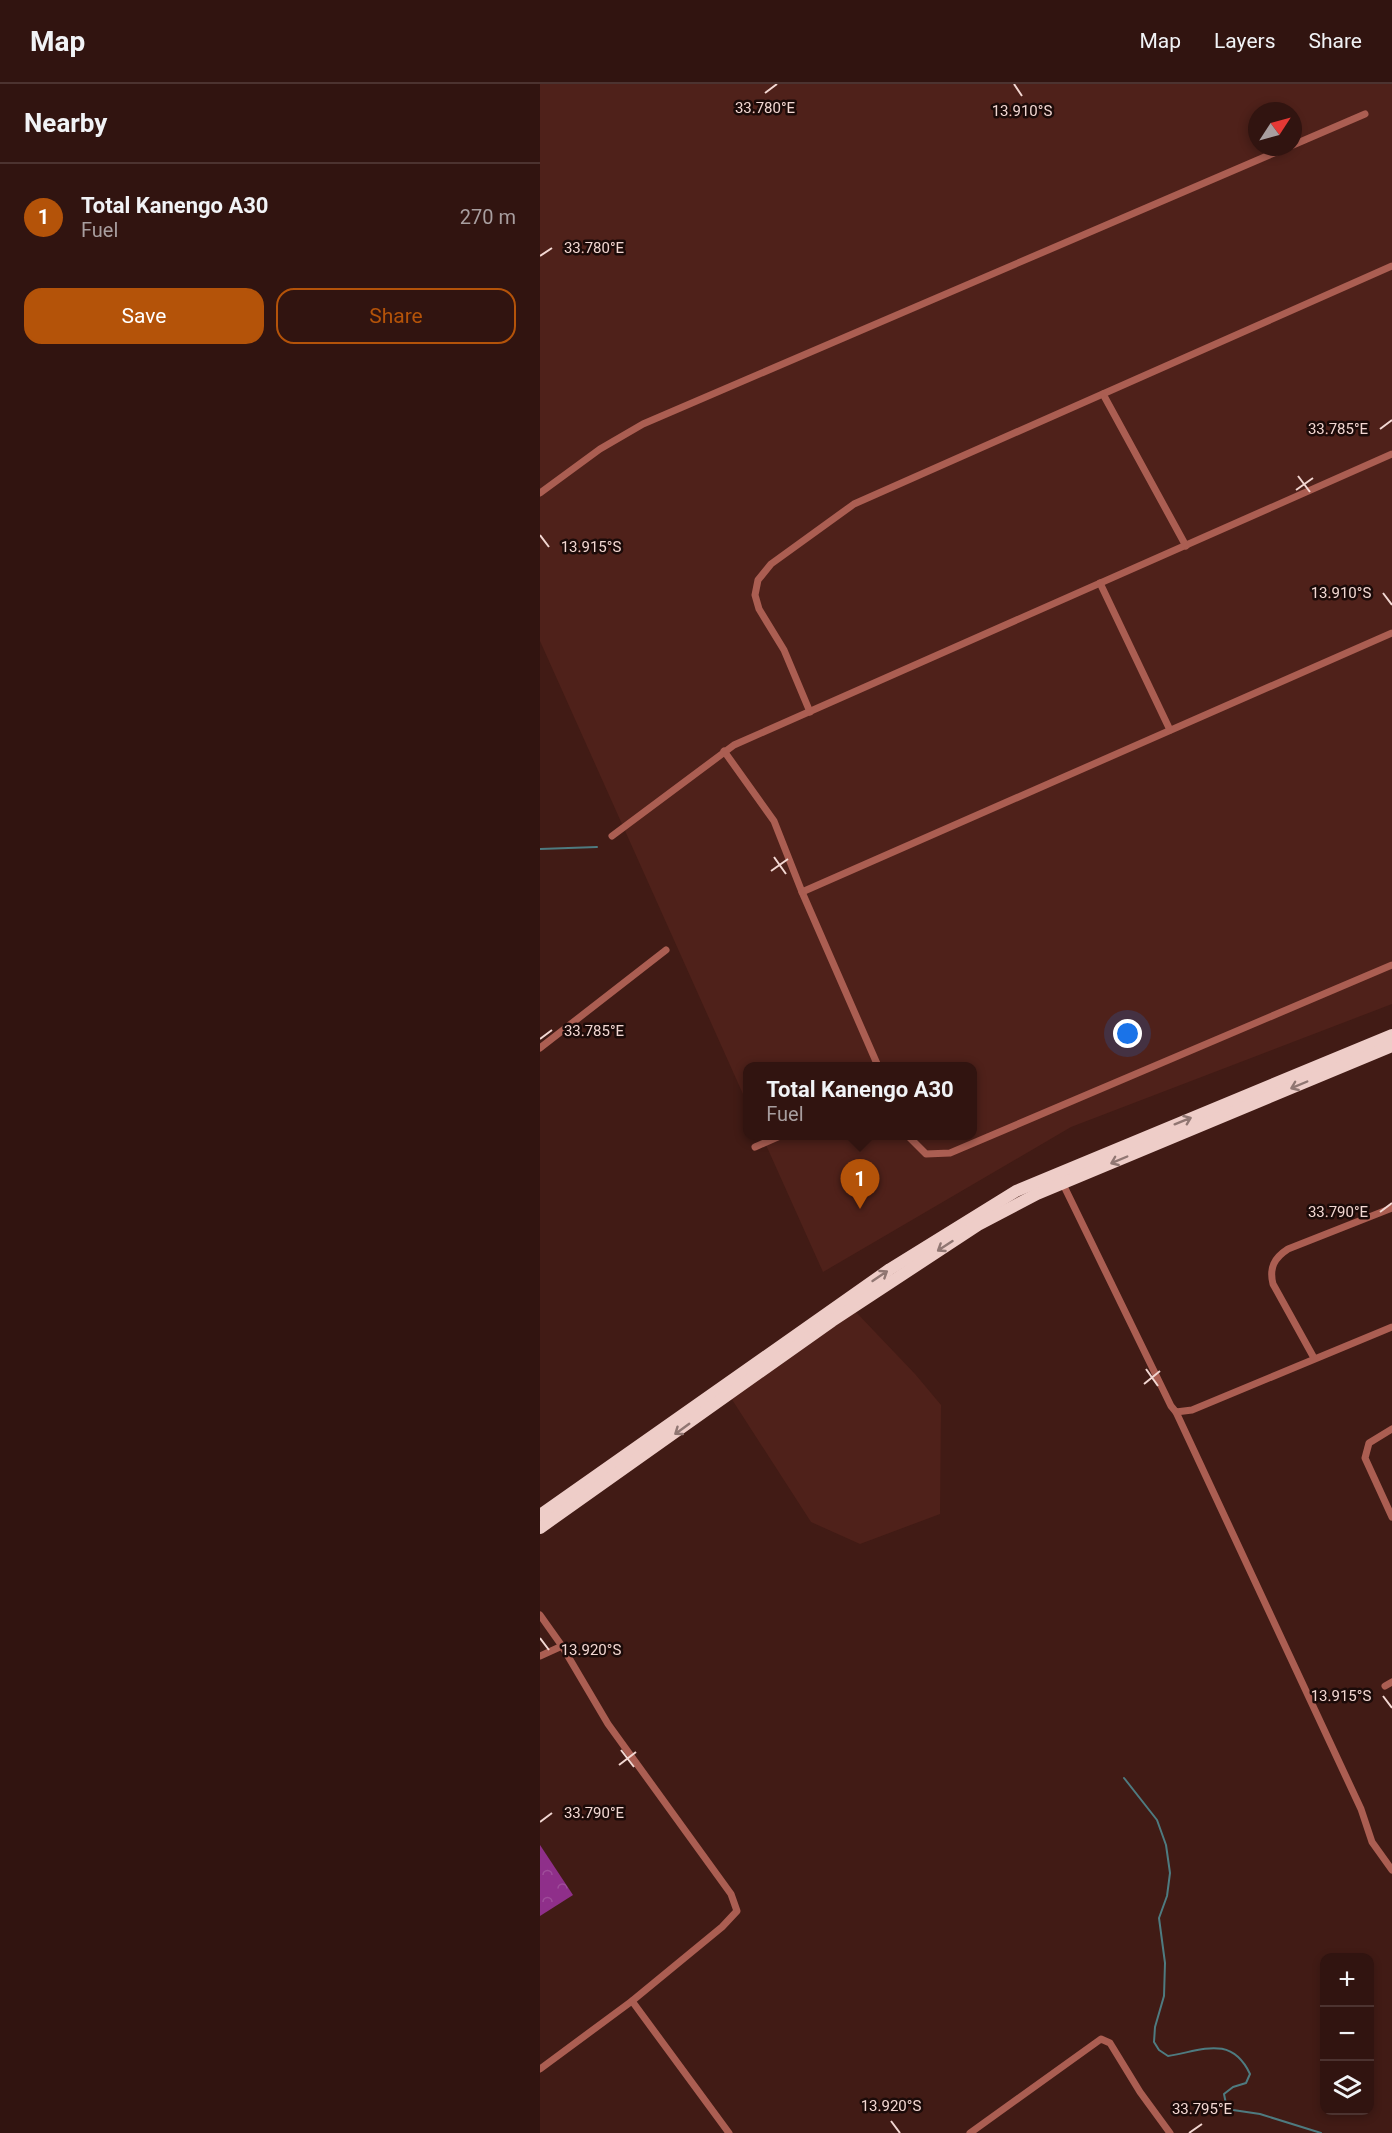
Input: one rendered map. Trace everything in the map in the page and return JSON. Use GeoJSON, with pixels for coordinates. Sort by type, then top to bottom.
{"type":"FeatureCollection","features":[{"type":"Feature","properties":{"kind":"highway"},"geometry":{"type":"LineString","coordinates":[[540,1528],[832,1321],[998,1213],[1060,1178],[1392,1035]]}},
{"type":"Feature","properties":{"kind":"highway"},"geometry":{"type":"LineString","coordinates":[[540,1515],[900,1263],[1006,1197],[1060,1178],[1392,1046]]}},
{"type":"Feature","properties":{"kind":"street"},"geometry":{"type":"LineString","coordinates":[[1302,141],[1365,114]]}},
{"type":"Feature","properties":{"kind":"street"},"geometry":{"type":"LineString","coordinates":[[540,494],[600,449],[643,424],[1267,156]]}},
{"type":"Feature","properties":{"kind":"street"},"geometry":{"type":"LineString","coordinates":[[810,712],[784,650],[759,609],[755,587],[761,574],[854,504],[1392,266]]}},
{"type":"Feature","properties":{"kind":"street"},"geometry":{"type":"LineString","coordinates":[[1103,394],[1186,546]]}},
{"type":"Feature","properties":{"kind":"street"},"geometry":{"type":"LineString","coordinates":[[612,836],[724,752],[1392,454]]}},
{"type":"Feature","properties":{"kind":"street"},"geometry":{"type":"LineString","coordinates":[[1100,584],[1170,730]]}},
{"type":"Feature","properties":{"kind":"street"},"geometry":{"type":"LineString","coordinates":[[802,892],[1392,633]]}},
{"type":"Feature","properties":{"kind":"street"},"geometry":{"type":"LineString","coordinates":[[724,752],[774,821],[802,892],[876,1062]]}},
{"type":"Feature","properties":{"kind":"street"},"geometry":{"type":"LineString","coordinates":[[540,1048],[666,950]]}},
{"type":"Feature","properties":{"kind":"street"},"geometry":{"type":"LineString","coordinates":[[912,1140],[926,1154],[950,1153],[1392,964]]}},
{"type":"Feature","properties":{"kind":"street"},"geometry":{"type":"LineString","coordinates":[[755,1147],[771,1140]]}},
{"type":"Feature","properties":{"kind":"street"},"geometry":{"type":"LineString","coordinates":[[1060,1178],[1176,1412],[1361,1809],[1372,1842],[1392,1870]]}},
{"type":"Feature","properties":{"kind":"street"},"geometry":{"type":"LineString","coordinates":[[1314,1358],[1273,1284],[1271,1275],[1275,1261],[1288,1249],[1392,1208]]}},
{"type":"Feature","properties":{"kind":"street"},"geometry":{"type":"LineString","coordinates":[[1176,1412],[1192,1410],[1392,1327]]}},
{"type":"Feature","properties":{"kind":"street"},"geometry":{"type":"LineString","coordinates":[[1392,1429],[1369,1443],[1365,1458],[1392,1517]]}},
{"type":"Feature","properties":{"kind":"street"},"geometry":{"type":"LineString","coordinates":[[540,1615],[562,1646],[608,1724],[731,1894],[737,1911],[722,1927],[632,2001],[540,2069]]}},
{"type":"Feature","properties":{"kind":"street"},"geometry":{"type":"LineString","coordinates":[[540,1656],[562,1646]]}},
{"type":"Feature","properties":{"kind":"street"},"geometry":{"type":"LineString","coordinates":[[632,2001],[729,2133]]}},
{"type":"Feature","properties":{"kind":"street"},"geometry":{"type":"LineString","coordinates":[[970,2133],[1101,2039],[1110,2043],[1140,2092],[1170,2133]]}},
{"type":"Feature","properties":{"kind":"shaded area"},"geometry":{"type":"Polygon","coordinates":[[[540,84],[1392,84],[1392,1004],[1071,1127],[823,1272],[764,1140],[977,1140],[977,1062],[743,1062],[743,1094],[540,641],[540,84]]]}},
{"type":"Feature","properties":{"kind":"shaded area"},"geometry":{"type":"Polygon","coordinates":[[[854,1310],[941,1405],[940,1514],[860,1544],[811,1522],[731,1398],[854,1310]]]}},
{"type":"Feature","properties":{"kind":"green space"},"geometry":{"type":"Polygon","coordinates":[[[540,1845],[573,1895],[540,1916],[540,1845]]]}},
{"type":"Feature","properties":{"kind":"waterway"},"geometry":{"type":"LineString","coordinates":[[540,849],[597,847]]}},
{"type":"Feature","properties":{"kind":"waterway"},"geometry":{"type":"LineString","coordinates":[[1124,1778],[1157,1820],[1166,1845],[1170,1873],[1167,1896],[1159,1918],[1165,1963],[1164,1996],[1155,2027],[1154,2042],[1159,2050],[1168,2056],[1214,2048],[1224,2049],[1234,2054],[1250,2074],[1246,2083],[1233,2087],[1224,2094],[1226,2104],[1233,2110],[1260,2114],[1321,2133]]}},
{"type":"Feature","properties":{"kind":"place","name":"Total Kanengo A30"},"geometry":{"type":"Point","coordinates":[860,1209]}}]}
